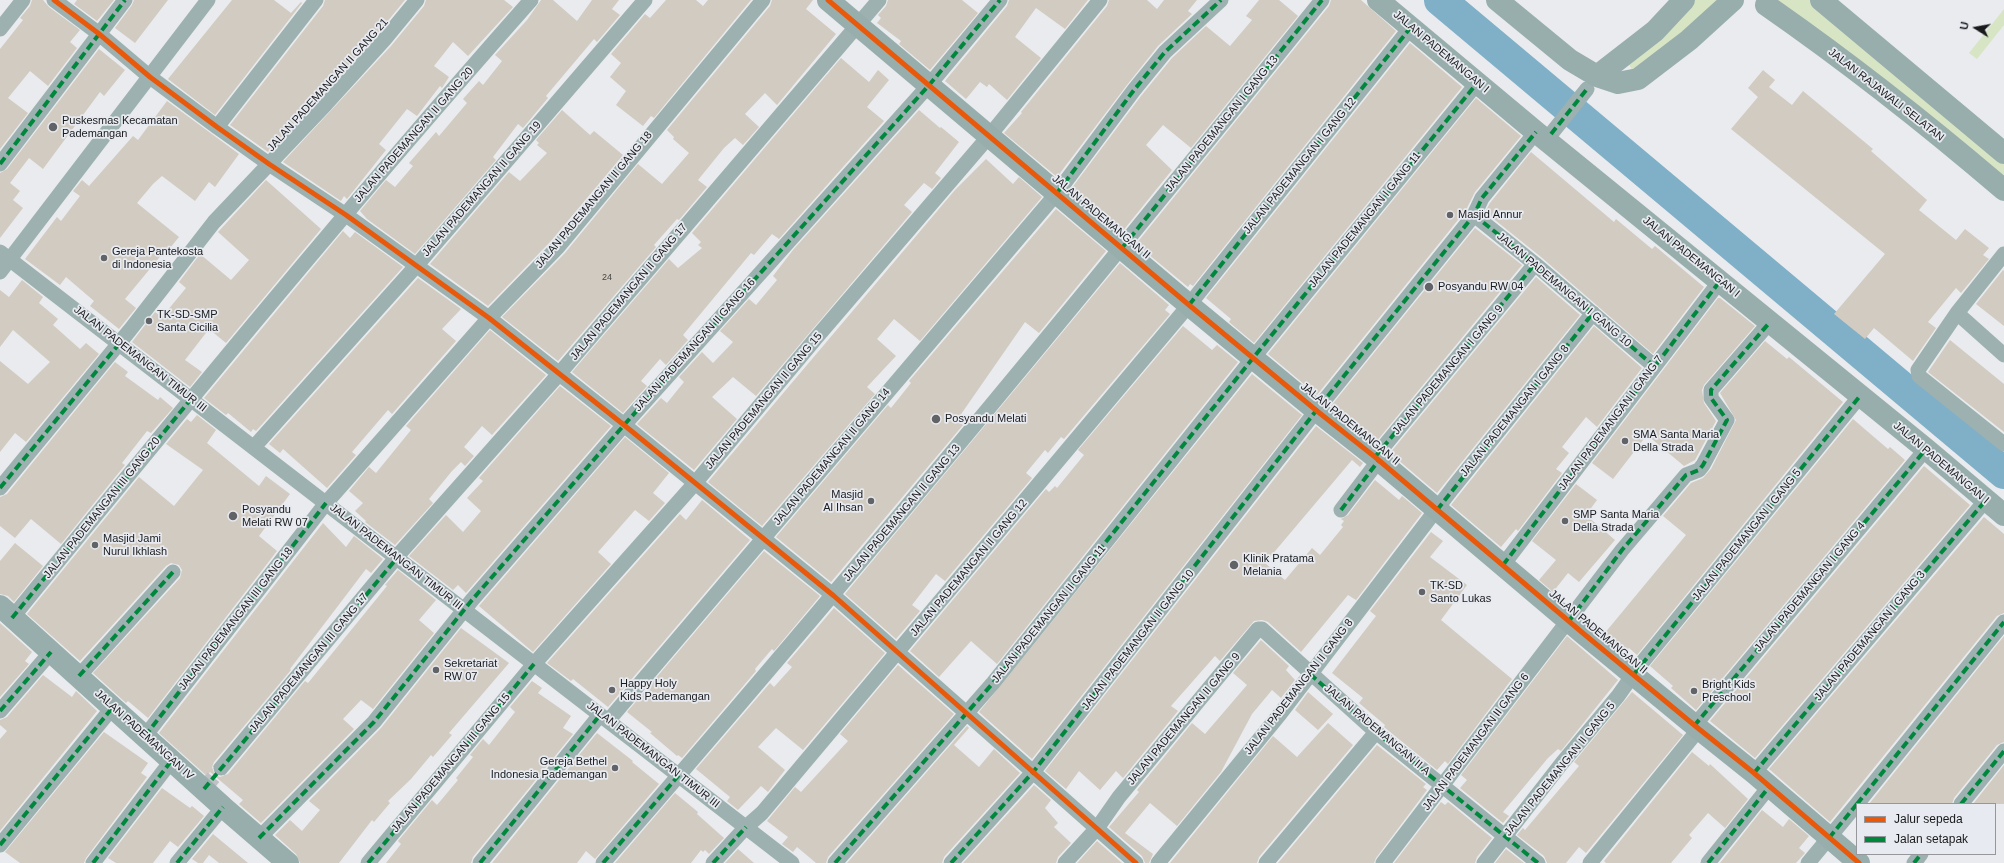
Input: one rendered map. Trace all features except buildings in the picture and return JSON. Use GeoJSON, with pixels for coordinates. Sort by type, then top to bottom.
{"type":"FeatureCollection","features":[{"type":"Feature","properties":{"kind":"street"},"geometry":{"type":"LineString","coordinates":[[0,29],[22,0]]}},
{"type":"Feature","properties":{"kind":"street"},"geometry":{"type":"LineString","coordinates":[[54,0],[150,77],[217,127],[269,164],[346,214],[489,318],[696,482],[834,596],[1098,827],[1136,863]]}},
{"type":"Feature","properties":{"kind":"street"},"geometry":{"type":"LineString","coordinates":[[0,164],[125,0]]}},
{"type":"Feature","properties":{"kind":"street"},"geometry":{"type":"LineString","coordinates":[[0,272],[5,255],[150,77],[208,0]]}},
{"type":"Feature","properties":{"kind":"street"},"geometry":{"type":"LineString","coordinates":[[217,127],[316,0]]}},
{"type":"Feature","properties":{"kind":"street","name":"JALAN PADEMANGAN II GANG 21"},"geometry":{"type":"LineString","coordinates":[[0,488],[119,344],[214,222],[326,104],[384,40],[417,0]]}},
{"type":"Feature","properties":{"kind":"street","name":"JALAN PADEMANGAN II GANG 20"},"geometry":{"type":"LineString","coordinates":[[191,399],[346,214],[531,0]]}},
{"type":"Feature","properties":{"kind":"street","name":"JALAN PADEMANGAN II GANG 19"},"geometry":{"type":"LineString","coordinates":[[254,447],[417,265],[645,0]]}},
{"type":"Feature","properties":{"kind":"street","name":"JALAN PADEMANGAN II GANG 18"},"geometry":{"type":"LineString","coordinates":[[326,503],[489,318],[558,247],[763,0]]}},
{"type":"Feature","properties":{"kind":"street","name":"JALAN PADEMANGAN II"},"geometry":{"type":"LineString","coordinates":[[828,0],[857,24],[926,89],[990,136],[1189,305],[1316,411],[1377,458],[1696,728],[1762,780],[1859,863]]}},
{"type":"Feature","properties":{"kind":"street","name":"JALAN PADEMANGAN II GANG 17"},"geometry":{"type":"LineString","coordinates":[[396,558],[559,374],[879,0]]}},
{"type":"Feature","properties":{"kind":"street","name":"JALAN PADEMANGAN II GANG 16"},"geometry":{"type":"LineString","coordinates":[[259,838],[374,722],[465,610],[624,425],[926,89],[1000,0]]}},
{"type":"Feature","properties":{"kind":"street","name":"JALAN PADEMANGAN II GANG 15"},"geometry":{"type":"LineString","coordinates":[[534,664],[696,482],[816,338],[990,136],[1100,0]]}},
{"type":"Feature","properties":{"kind":"street","name":"JALAN PADEMANGAN II GANG 14"},"geometry":{"type":"LineString","coordinates":[[480,863],[604,718],[763,538],[1057,193],[1134,90],[1165,52],[1221,0]]}},
{"type":"Feature","properties":{"kind":"street","name":"JALAN PADEMANGAN I GANG 13"},"geometry":{"type":"LineString","coordinates":[[1122,248],[1322,0]]}},
{"type":"Feature","properties":{"kind":"street","name":"JALAN PADEMANGAN I"},"geometry":{"type":"LineString","coordinates":[[1378,0],[1478,82],[1547,132],[1720,281],[1926,449],[2004,515]]}},
{"type":"Feature","properties":{"kind":"street"},"geometry":{"type":"LineString","coordinates":[[1497,0],[1570,60],[1589,86]]}},
{"type":"Feature","properties":{"kind":"street"},"geometry":{"type":"LineString","coordinates":[[1316,411],[1474,215],[1482,198],[1547,132],[1589,86],[1623,55],[1655,31],[1684,0]]}},
{"type":"Feature","properties":{"kind":"street"},"geometry":{"type":"LineString","coordinates":[[1589,86],[1638,79],[1684,44],[1734,0],[1752,6],[1770,2]]}},
{"type":"Feature","properties":{"kind":"street"},"geometry":{"type":"LineString","coordinates":[[1821,0],[2004,152]]}},
{"type":"Feature","properties":{"kind":"street","name":"JALAN RAJAWALI SELATAN"},"geometry":{"type":"LineString","coordinates":[[1770,2],[1804,31],[1893,99],[2004,190]]}},
{"type":"Feature","properties":{"kind":"street","name":"JALAN PADEMANGAN I GANG 12"},"geometry":{"type":"LineString","coordinates":[[1189,305],[1412,27]]}},
{"type":"Feature","properties":{"kind":"street"},"geometry":{"type":"LineString","coordinates":[[1623,55],[1638,79]]}},
{"type":"Feature","properties":{"kind":"street","name":"JALAN PADEMANGAN I GANG 11"},"geometry":{"type":"LineString","coordinates":[[1253,358],[1478,82]]}},
{"type":"Feature","properties":{"kind":"street","name":"JALAN PADEMANGAN I GANG 10"},"geometry":{"type":"LineString","coordinates":[[1474,215],[1594,313],[1654,366]]}},
{"type":"Feature","properties":{"kind":"street","name":"JALAN PADEMANGAN II GANG 13"},"geometry":{"type":"LineString","coordinates":[[603,863],[834,596],[1122,248]]}},
{"type":"Feature","properties":{"kind":"street"},"geometry":{"type":"LineString","coordinates":[[2004,254],[1957,313],[1920,364],[1918,370],[1919,376],[2004,444]]}},
{"type":"Feature","properties":{"kind":"street","name":"JALAN PADEMANGAN TIMUR III"},"geometry":{"type":"LineString","coordinates":[[5,255],[792,863]]}},
{"type":"Feature","properties":{"kind":"street","name":"JALAN PADEMANGAN I GANG 9"},"geometry":{"type":"LineString","coordinates":[[1341,510],[1377,458],[1535,264]]}},
{"type":"Feature","properties":{"kind":"street","name":"JALAN PADEMANGAN I GANG 7"},"geometry":{"type":"LineString","coordinates":[[1503,565],[1720,281]]}},
{"type":"Feature","properties":{"kind":"street","name":"JALAN PADEMANGAN II GANG 12"},"geometry":{"type":"LineString","coordinates":[[713,863],[746,827],[762,813],[1189,305]]}},
{"type":"Feature","properties":{"kind":"street","name":"JALAN PADEMANGAN I GANG 8"},"geometry":{"type":"LineString","coordinates":[[1437,510],[1594,313]]}},
{"type":"Feature","properties":{"kind":"street"},"geometry":{"type":"LineString","coordinates":[[1957,313],[2004,355]]}},
{"type":"Feature","properties":{"kind":"street","name":"JALAN PADEMANGAN II GANG 6"},"geometry":{"type":"LineString","coordinates":[[1384,863],[1622,550],[1686,475],[1699,470],[1702,466],[1727,420],[1711,398],[1711,390],[1770,322]]}},
{"type":"Feature","properties":{"kind":"street","name":"JALAN PADEMANGAN II GANG 11"},"geometry":{"type":"LineString","coordinates":[[836,863],[968,714],[1253,358]]}},
{"type":"Feature","properties":{"kind":"street","name":"JALAN PADEMANGAN I GANG 5"},"geometry":{"type":"LineString","coordinates":[[1634,674],[1860,396]]}},
{"type":"Feature","properties":{"kind":"street","name":"JALAN PADEMANGAN III GANG 20"},"geometry":{"type":"LineString","coordinates":[[6,612],[191,399]]}},
{"type":"Feature","properties":{"kind":"street","name":"JALAN PADEMANGAN II GANG 10"},"geometry":{"type":"LineString","coordinates":[[951,863],[1034,771],[1316,411]]}},
{"type":"Feature","properties":{"kind":"street","name":"JALAN PADEMANGAN I GANG 4"},"geometry":{"type":"LineString","coordinates":[[1590,863],[1696,728],[1926,449]]}},
{"type":"Feature","properties":{"kind":"street","name":"JALAN PADEMANGAN I GANG 3"},"geometry":{"type":"LineString","coordinates":[[1708,863],[1762,780],[1986,500]]}},
{"type":"Feature","properties":{"kind":"street","name":"JALAN PADEMANGAN III GANG 18"},"geometry":{"type":"LineString","coordinates":[[145,736],[326,503]]}},
{"type":"Feature","properties":{"kind":"street","name":"JALAN PADEMANGAN II GANG 8"},"geometry":{"type":"LineString","coordinates":[[1158,863],[1280,714],[1437,510]]}},
{"type":"Feature","properties":{"kind":"street","name":"JALAN PADEMANGAN III GANG 17"},"geometry":{"type":"LineString","coordinates":[[222,768],[396,558]]}},
{"type":"Feature","properties":{"kind":"street"},"geometry":{"type":"LineString","coordinates":[[79,676],[173,572]]}},
{"type":"Feature","properties":{"kind":"street","name":"JALAN PADEMANGAN IV"},"geometry":{"type":"LineString","coordinates":[[6,612],[223,807],[288,863]]}},
{"type":"Feature","properties":{"kind":"street"},"geometry":{"type":"LineString","coordinates":[[1858,803],[2004,622]]}},
{"type":"Feature","properties":{"kind":"street","name":"JALAN PADEMANGAN II GANG 9"},"geometry":{"type":"LineString","coordinates":[[1065,863],[1098,827],[1119,797],[1258,629],[1262,629],[1272,637],[1310,674]]}},
{"type":"Feature","properties":{"kind":"street"},"geometry":{"type":"LineString","coordinates":[[0,711],[52,652]]}},
{"type":"Feature","properties":{"kind":"street","name":"JALAN PADEMANGAN III GANG 15"},"geometry":{"type":"LineString","coordinates":[[368,863],[534,664]]}},
{"type":"Feature","properties":{"kind":"street","name":"JALAN PADEMANGAN II A"},"geometry":{"type":"LineString","coordinates":[[1310,674],[1376,732],[1538,863]]}},
{"type":"Feature","properties":{"kind":"street","name":"JALAN PADEMANGAN II GANG 5"},"geometry":{"type":"LineString","coordinates":[[1484,863],[1634,674]]}},
{"type":"Feature","properties":{"kind":"street"},"geometry":{"type":"LineString","coordinates":[[0,845],[113,707]]}},
{"type":"Feature","properties":{"kind":"street"},"geometry":{"type":"LineString","coordinates":[[1266,863],[1376,732]]}},
{"type":"Feature","properties":{"kind":"street"},"geometry":{"type":"LineString","coordinates":[[1962,803],[2004,751]]}},
{"type":"Feature","properties":{"kind":"street"},"geometry":{"type":"LineString","coordinates":[[93,863],[172,760]]}},
{"type":"Feature","properties":{"kind":"street"},"geometry":{"type":"LineString","coordinates":[[1808,863],[1856,805]]}},
{"type":"Feature","properties":{"kind":"street"},"geometry":{"type":"LineString","coordinates":[[177,863],[223,807]]}},
{"type":"Feature","properties":{"kind":"street"},"geometry":{"type":"LineString","coordinates":[[1914,863],[1920,855]]}},
{"type":"Feature","properties":{"kind":"green space"},"geometry":{"type":"Polygon","coordinates":[[[1684,0],[1736,0],[1638,79],[1623,55],[1684,0]]]}},
{"type":"Feature","properties":{"kind":"green space"},"geometry":{"type":"Polygon","coordinates":[[[1770,0],[1824,0],[2004,152],[2004,191],[1770,0]]]}},
{"type":"Feature","properties":{"kind":"green space"},"geometry":{"type":"Polygon","coordinates":[[[2004,9],[2004,25],[1977,59],[1969,53],[2004,9]]]}},
{"type":"Feature","properties":{"kind":"waterway"},"geometry":{"type":"LineString","coordinates":[[1440,0],[2004,473]]}},
{"type":"Feature","properties":{"kind":"tunnel"},"geometry":{"type":"LineString","coordinates":[[204,789],[221,768]]}},
{"type":"Feature","properties":{"kind":"marked path"},"geometry":{"type":"LineString","coordinates":[[0,164],[125,0]]}},
{"type":"Feature","properties":{"kind":"marked path"},"geometry":{"type":"LineString","coordinates":[[259,838],[374,722],[472,600],[624,425],[930,84],[1000,0]]}},
{"type":"Feature","properties":{"kind":"marked path"},"geometry":{"type":"LineString","coordinates":[[1057,193],[1134,90],[1165,52],[1221,0]]}},
{"type":"Feature","properties":{"kind":"marked path"},"geometry":{"type":"LineString","coordinates":[[1122,248],[1322,0]]}},
{"type":"Feature","properties":{"kind":"marked path"},"geometry":{"type":"LineString","coordinates":[[1189,305],[1411,27]]}},
{"type":"Feature","properties":{"kind":"marked path"},"geometry":{"type":"LineString","coordinates":[[835,863],[993,683],[1253,358],[1478,82]]}},
{"type":"Feature","properties":{"kind":"marked path"},"geometry":{"type":"LineString","coordinates":[[1551,134],[1587,89]]}},
{"type":"Feature","properties":{"kind":"marked path"},"geometry":{"type":"LineString","coordinates":[[951,863],[1034,771],[1323,402],[1474,215],[1482,198],[1536,132]]}},
{"type":"Feature","properties":{"kind":"marked path"},"geometry":{"type":"LineString","coordinates":[[1474,215],[1535,264],[1654,366]]}},
{"type":"Feature","properties":{"kind":"marked path"},"geometry":{"type":"LineString","coordinates":[[1375,457],[1535,264]]}},
{"type":"Feature","properties":{"kind":"marked path"},"geometry":{"type":"LineString","coordinates":[[1503,565],[1720,281]]}},
{"type":"Feature","properties":{"kind":"marked path"},"geometry":{"type":"LineString","coordinates":[[1437,510],[1593,313]]}},
{"type":"Feature","properties":{"kind":"marked path"},"geometry":{"type":"LineString","coordinates":[[1569,621],[1622,550],[1686,475],[1699,470],[1703,465],[1727,420],[1711,398],[1711,390],[1770,322]]}},
{"type":"Feature","properties":{"kind":"marked path"},"geometry":{"type":"LineString","coordinates":[[0,488],[119,344]]}},
{"type":"Feature","properties":{"kind":"marked path"},"geometry":{"type":"LineString","coordinates":[[1634,674],[1860,396]]}},
{"type":"Feature","properties":{"kind":"marked path"},"geometry":{"type":"LineString","coordinates":[[12,618],[191,399]]}},
{"type":"Feature","properties":{"kind":"marked path"},"geometry":{"type":"LineString","coordinates":[[1694,726],[1926,449]]}},
{"type":"Feature","properties":{"kind":"marked path"},"geometry":{"type":"LineString","coordinates":[[1341,510],[1379,460]]}},
{"type":"Feature","properties":{"kind":"marked path"},"geometry":{"type":"LineString","coordinates":[[1754,773],[1986,500]]}},
{"type":"Feature","properties":{"kind":"marked path"},"geometry":{"type":"LineString","coordinates":[[145,736],[326,503]]}},
{"type":"Feature","properties":{"kind":"marked path"},"geometry":{"type":"LineString","coordinates":[[204,789],[397,558]]}},
{"type":"Feature","properties":{"kind":"marked path"},"geometry":{"type":"LineString","coordinates":[[79,676],[173,572]]}},
{"type":"Feature","properties":{"kind":"marked path"},"geometry":{"type":"LineString","coordinates":[[1858,803],[2004,622]]}},
{"type":"Feature","properties":{"kind":"marked path"},"geometry":{"type":"LineString","coordinates":[[0,711],[51,652]]}},
{"type":"Feature","properties":{"kind":"marked path"},"geometry":{"type":"LineString","coordinates":[[368,863],[534,664]]}},
{"type":"Feature","properties":{"kind":"marked path"},"geometry":{"type":"LineString","coordinates":[[1310,674],[1376,732],[1538,863]]}},
{"type":"Feature","properties":{"kind":"marked path"},"geometry":{"type":"LineString","coordinates":[[0,845],[113,707]]}},
{"type":"Feature","properties":{"kind":"marked path"},"geometry":{"type":"LineString","coordinates":[[480,863],[600,715]]}},
{"type":"Feature","properties":{"kind":"marked path"},"geometry":{"type":"LineString","coordinates":[[1962,803],[2004,751]]}},
{"type":"Feature","properties":{"kind":"marked path"},"geometry":{"type":"LineString","coordinates":[[93,863],[172,760]]}},
{"type":"Feature","properties":{"kind":"marked path"},"geometry":{"type":"LineString","coordinates":[[603,863],[679,775]]}},
{"type":"Feature","properties":{"kind":"marked path"},"geometry":{"type":"LineString","coordinates":[[1708,863],[1769,787]]}},
{"type":"Feature","properties":{"kind":"marked path"},"geometry":{"type":"LineString","coordinates":[[1829,838],[1856,805]]}},
{"type":"Feature","properties":{"kind":"marked path"},"geometry":{"type":"LineString","coordinates":[[177,863],[223,807]]}},
{"type":"Feature","properties":{"kind":"marked path"},"geometry":{"type":"LineString","coordinates":[[713,863],[746,827]]}},
{"type":"Feature","properties":{"kind":"marked path"},"geometry":{"type":"LineString","coordinates":[[1914,863],[1920,855]]}},
{"type":"Feature","properties":{"kind":"cycle path"},"geometry":{"type":"LineString","coordinates":[[54,0],[98,33],[150,77],[217,127],[269,164],[346,215],[489,318],[624,425],[834,596],[1136,863]]}},
{"type":"Feature","properties":{"kind":"cycle path"},"geometry":{"type":"LineString","coordinates":[[828,0],[1189,305],[1375,457],[1584,634],[1754,773],[1859,863]]}},
{"type":"Feature","properties":{"kind":"place","name":"Puskesmas Kecamatan Pademangan"},"geometry":{"type":"Point","coordinates":[53,127]}},
{"type":"Feature","properties":{"kind":"place","name":"Masjid Annur"},"geometry":{"type":"Point","coordinates":[1450,215]}},
{"type":"Feature","properties":{"kind":"place","name":"Gereja Pantekosta di Indonesia"},"geometry":{"type":"Point","coordinates":[104,258]}},
{"type":"Feature","properties":{"kind":"place","name":"Posyandu RW 04"},"geometry":{"type":"Point","coordinates":[1429,287]}},
{"type":"Feature","properties":{"kind":"place","name":"TK-SD-SMP Santa Cicilia"},"geometry":{"type":"Point","coordinates":[149,321]}},
{"type":"Feature","properties":{"kind":"place","name":"Posyandu Melati"},"geometry":{"type":"Point","coordinates":[936,419]}},
{"type":"Feature","properties":{"kind":"place","name":"SMA Santa Maria Della Strada"},"geometry":{"type":"Point","coordinates":[1625,441]}},
{"type":"Feature","properties":{"kind":"place","name":"Masjid Al Ihsan"},"geometry":{"type":"Point","coordinates":[871,501]}},
{"type":"Feature","properties":{"kind":"place","name":"Posyandu Melati RW 07"},"geometry":{"type":"Point","coordinates":[233,516]}},
{"type":"Feature","properties":{"kind":"place","name":"SMP Santa Maria Della Strada"},"geometry":{"type":"Point","coordinates":[1565,521]}},
{"type":"Feature","properties":{"kind":"place","name":"Masjid Jami Nurul Ikhlash"},"geometry":{"type":"Point","coordinates":[95,545]}},
{"type":"Feature","properties":{"kind":"place","name":"Klinik Pratama Melania"},"geometry":{"type":"Point","coordinates":[1234,565]}},
{"type":"Feature","properties":{"kind":"place","name":"TK-SD Santo Lukas"},"geometry":{"type":"Point","coordinates":[1422,592]}},
{"type":"Feature","properties":{"kind":"place","name":"Sekretariat RW 07"},"geometry":{"type":"Point","coordinates":[436,670]}},
{"type":"Feature","properties":{"kind":"place","name":"Happy Holy Kids Pademangan"},"geometry":{"type":"Point","coordinates":[612,690]}},
{"type":"Feature","properties":{"kind":"place","name":"Bright Kids Preschool"},"geometry":{"type":"Point","coordinates":[1694,691]}},
{"type":"Feature","properties":{"kind":"place","name":"Gereja Bethel Indonesia Pademangan"},"geometry":{"type":"Point","coordinates":[615,768]}}]}
